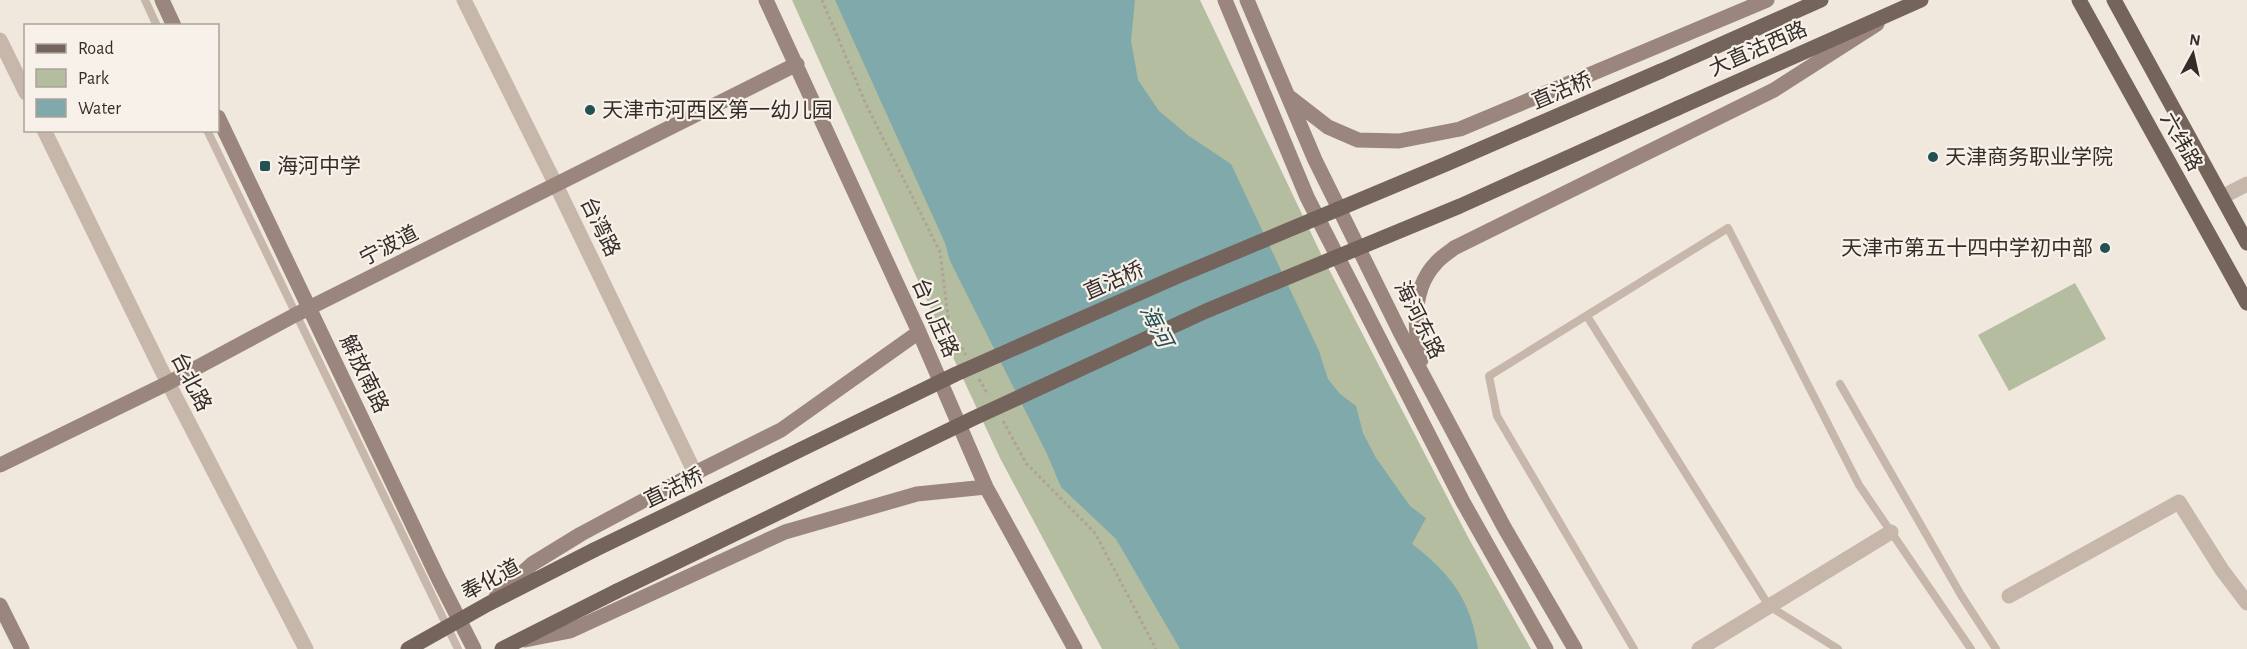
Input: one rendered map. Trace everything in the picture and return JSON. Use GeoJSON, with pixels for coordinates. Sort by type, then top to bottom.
{"type":"FeatureCollection","features":[{"type":"Feature","properties":{"kind":"main road"},"geometry":{"type":"LineString","coordinates":[[162,0],[173,24]]}},
{"type":"Feature","properties":{"kind":"main road","name":"台儿庄路"},"geometry":{"type":"LineString","coordinates":[[766,0],[919,332],[986,487],[1075,649]]}},
{"type":"Feature","properties":{"kind":"main road","name":"海河东路"},"geometry":{"type":"LineString","coordinates":[[1225,0],[1307,197],[1463,502],[1546,649]]}},
{"type":"Feature","properties":{"kind":"main road","name":"海河东路"},"geometry":{"type":"LineString","coordinates":[[1247,0],[1320,171],[1426,381],[1504,527],[1575,649]]}},
{"type":"Feature","properties":{"kind":"main road"},"geometry":{"type":"LineString","coordinates":[[1287,96],[1328,127],[1358,140],[1399,141],[1460,129],[1767,0]]}},
{"type":"Feature","properties":{"kind":"main road","name":"大直沽西路"},"geometry":{"type":"LineString","coordinates":[[1661,71],[1821,0]]}},
{"type":"Feature","properties":{"kind":"main road","name":"大直沽西路"},"geometry":{"type":"LineString","coordinates":[[508,646],[974,418],[1185,321],[1460,206],[1922,0]]}},
{"type":"Feature","properties":{"kind":"main road","name":"六纬路"},"geometry":{"type":"LineString","coordinates":[[2079,0],[2247,303]]}},
{"type":"Feature","properties":{"kind":"main road","name":"六纬路"},"geometry":{"type":"LineString","coordinates":[[2114,0],[2247,243]]}},
{"type":"Feature","properties":{"kind":"main road"},"geometry":{"type":"LineString","coordinates":[[1426,381],[1416,337],[1417,299],[1435,263],[1454,248],[1774,90],[1853,41],[1892,13]]}},
{"type":"Feature","properties":{"kind":"main road","name":"宁波道"},"geometry":{"type":"LineString","coordinates":[[0,465],[168,383],[302,312],[797,64]]}},
{"type":"Feature","properties":{"kind":"main road","name":"直沽桥"},"geometry":{"type":"LineString","coordinates":[[594,550],[956,374],[1165,282],[1661,71]]}},
{"type":"Feature","properties":{"kind":"main road","name":"解放南路"},"geometry":{"type":"LineString","coordinates":[[219,119],[302,312],[453,624],[474,649]]}},
{"type":"Feature","properties":{"kind":"main road"},"geometry":{"type":"LineString","coordinates":[[488,604],[532,564],[581,534],[694,473],[781,430],[919,332]]}},
{"type":"Feature","properties":{"kind":"main road"},"geometry":{"type":"LineString","coordinates":[[508,646],[570,631],[785,532],[917,494],[986,487]]}},
{"type":"Feature","properties":{"kind":"main road","name":"奉化道"},"geometry":{"type":"LineString","coordinates":[[408,649],[488,604],[594,550]]}},
{"type":"Feature","properties":{"kind":"main road"},"geometry":{"type":"LineString","coordinates":[[0,605],[21,649]]}},
{"type":"Feature","properties":{"kind":"street","name":"台湾路"},"geometry":{"type":"LineString","coordinates":[[464,0],[556,185],[694,473]]}},
{"type":"Feature","properties":{"kind":"street"},"geometry":{"type":"LineString","coordinates":[[0,40],[24,89]]}},
{"type":"Feature","properties":{"kind":"street","name":"台北路"},"geometry":{"type":"LineString","coordinates":[[45,132],[168,383],[306,649]]}},
{"type":"Feature","properties":{"kind":"street"},"geometry":{"type":"LineString","coordinates":[[2222,196],[2247,184]]}},
{"type":"Feature","properties":{"kind":"street"},"geometry":{"type":"LineString","coordinates":[[2009,596],[2179,502],[2222,570],[2247,603]]}},
{"type":"Feature","properties":{"kind":"street"},"geometry":{"type":"LineString","coordinates":[[1698,649],[1891,532]]}},
{"type":"Feature","properties":{"kind":"lane"},"geometry":{"type":"LineString","coordinates":[[145,0],[156,24]]}},
{"type":"Feature","properties":{"kind":"lane","name":"解放南路"},"geometry":{"type":"LineString","coordinates":[[208,132],[302,312]]}},
{"type":"Feature","properties":{"kind":"lane"},"geometry":{"type":"LineString","coordinates":[[1634,649],[1497,416],[1489,376],[1728,228],[1859,485],[1971,649]]}},
{"type":"Feature","properties":{"kind":"lane"},"geometry":{"type":"LineString","coordinates":[[1587,316],[1769,606],[1838,649]]}},
{"type":"Feature","properties":{"kind":"lane"},"geometry":{"type":"LineString","coordinates":[[1840,384],[1961,596],[1996,649]]}},
{"type":"Feature","properties":{"kind":"lane","name":"解放南路"},"geometry":{"type":"LineString","coordinates":[[453,624],[458,649]]}},
{"type":"Feature","properties":{"kind":"path"},"geometry":{"type":"LineString","coordinates":[[822,0],[865,102],[940,252],[949,325],[971,364]]}},
{"type":"Feature","properties":{"kind":"path"},"geometry":{"type":"LineString","coordinates":[[977,374],[993,404]]}},
{"type":"Feature","properties":{"kind":"path"},"geometry":{"type":"LineString","coordinates":[[999,414],[1026,463],[1095,534],[1156,649]]}},
{"type":"Feature","properties":{"kind":"green space"},"geometry":{"type":"Polygon","coordinates":[[[792,0],[1200,0],[1321,254],[1469,539],[1531,649],[1102,649],[1000,458],[792,0]]]}},
{"type":"Feature","properties":{"kind":"green space"},"geometry":{"type":"Polygon","coordinates":[[[2075,283],[2106,339],[2009,391],[1978,335],[2075,283]]]}},
{"type":"Feature","properties":{"kind":"water","name":"海河"},"geometry":{"type":"Polygon","coordinates":[[[835,0],[1135,0],[1131,41],[1138,80],[1159,111],[1189,136],[1231,164],[1319,351],[1328,379],[1340,394],[1356,406],[1363,433],[1376,458],[1410,506],[1426,518],[1412,544],[1438,566],[1457,589],[1470,616],[1478,649],[1180,649],[1116,539],[1061,487],[1047,454],[950,261],[945,243],[835,0]]]}},
{"type":"Feature","properties":{"kind":"place","name":"天津市河西区第一幼儿园"},"geometry":{"type":"Point","coordinates":[590,110]}},
{"type":"Feature","properties":{"kind":"place","name":"天津商务职业学院"},"geometry":{"type":"Point","coordinates":[1933,157]}},
{"type":"Feature","properties":{"kind":"place","name":"海河中学"},"geometry":{"type":"Point","coordinates":[265,166]}},
{"type":"Feature","properties":{"kind":"place","name":"天津市第五十四中学初中部"},"geometry":{"type":"Point","coordinates":[2105,248]}}]}
